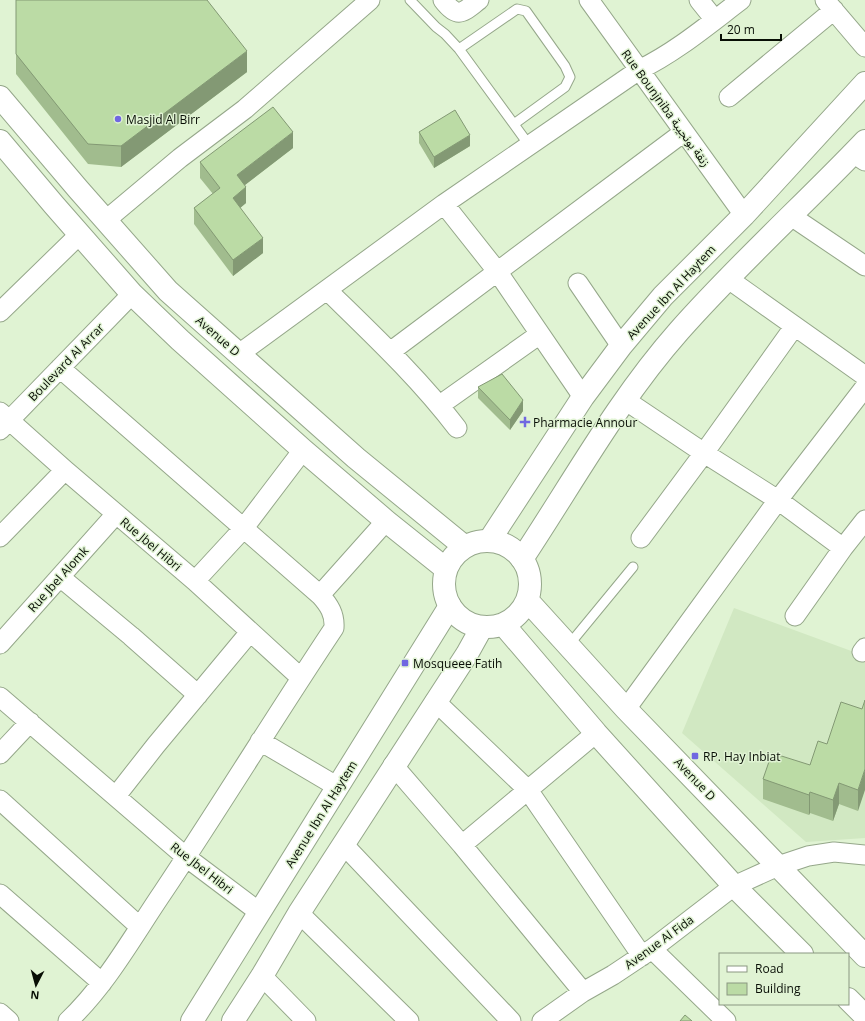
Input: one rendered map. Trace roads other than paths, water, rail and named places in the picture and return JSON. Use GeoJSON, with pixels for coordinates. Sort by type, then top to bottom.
{"type":"FeatureCollection","features":[{"type":"Feature","properties":{"kind":"main road","name":"Avenue Ibn Al Haytem"},"geometry":{"type":"LineString","coordinates":[[489,541],[583,397],[621,346],[663,296],[744,215],[865,82]]}},
{"type":"Feature","properties":{"kind":"main road","name":"Avenue D"},"geometry":{"type":"LineString","coordinates":[[0,96],[78,189],[168,291],[356,458],[465,547]]}},
{"type":"Feature","properties":{"kind":"main road"},"geometry":{"type":"LineString","coordinates":[[0,141],[132,294],[180,340],[303,450],[386,521],[446,569]]}},
{"type":"Feature","properties":{"kind":"main road"},"geometry":{"type":"LineString","coordinates":[[522,559],[625,400],[679,331],[727,278],[791,216],[861,152]]}},
{"type":"Feature","properties":{"kind":"main road"},"geometry":{"type":"LineString","coordinates":[[54,205],[78,189]]}},
{"type":"Feature","properties":{"kind":"main road"},"geometry":{"type":"LineString","coordinates":[[481,541],[489,541],[501,544],[513,550],[522,559],[528,572],[530,586],[527,600],[521,610],[513,618],[503,624],[493,627],[482,627],[469,623],[458,616],[450,606],[445,594],[443,582],[446,569],[454,556],[465,547],[481,541]]}},
{"type":"Feature","properties":{"kind":"main road","name":"Avenue D"},"geometry":{"type":"LineString","coordinates":[[527,600],[626,709],[865,956]]}},
{"type":"Feature","properties":{"kind":"main road","name":"Avenue Ibn Al Haytem"},"geometry":{"type":"LineString","coordinates":[[192,1021],[450,606]]}},
{"type":"Feature","properties":{"kind":"main road"},"geometry":{"type":"LineString","coordinates":[[503,624],[596,733],[734,886],[801,953]]}},
{"type":"Feature","properties":{"kind":"main road"},"geometry":{"type":"LineString","coordinates":[[233,1021],[262,976],[299,913],[482,627]]}},
{"type":"Feature","properties":{"kind":"main road"},"geometry":{"type":"LineString","coordinates":[[849,1000],[865,1016]]}},
{"type":"Feature","properties":{"kind":"street"},"geometry":{"type":"LineString","coordinates":[[106,220],[180,158],[245,109],[370,0]]}},
{"type":"Feature","properties":{"kind":"street"},"geometry":{"type":"LineString","coordinates":[[443,0],[449,8],[456,12],[462,12],[479,0]]}},
{"type":"Feature","properties":{"kind":"street","name":"Rue Bounjniba زنقة بونجيبة"},"geometry":{"type":"LineString","coordinates":[[589,0],[744,215]]}},
{"type":"Feature","properties":{"kind":"street"},"geometry":{"type":"LineString","coordinates":[[699,0],[715,20]]}},
{"type":"Feature","properties":{"kind":"street"},"geometry":{"type":"LineString","coordinates":[[239,354],[444,204],[639,70],[656,62],[675,49],[741,0]]}},
{"type":"Feature","properties":{"kind":"street"},"geometry":{"type":"LineString","coordinates":[[729,97],[829,5],[865,47]]}},
{"type":"Feature","properties":{"kind":"street"},"geometry":{"type":"LineString","coordinates":[[390,352],[684,132]]}},
{"type":"Feature","properties":{"kind":"street"},"geometry":{"type":"LineString","coordinates":[[444,204],[497,271],[583,397]]}},
{"type":"Feature","properties":{"kind":"street"},"geometry":{"type":"LineString","coordinates":[[791,216],[865,266]]}},
{"type":"Feature","properties":{"kind":"street"},"geometry":{"type":"LineString","coordinates":[[2,304],[80,234]]}},
{"type":"Feature","properties":{"kind":"street"},"geometry":{"type":"LineString","coordinates":[[727,278],[865,376]]}},
{"type":"Feature","properties":{"kind":"street"},"geometry":{"type":"LineString","coordinates":[[578,283],[621,346]]}},
{"type":"Feature","properties":{"kind":"street"},"geometry":{"type":"LineString","coordinates":[[328,290],[390,352],[440,406],[457,428]]}},
{"type":"Feature","properties":{"kind":"street","name":"Boulevard Al Arrar"},"geometry":{"type":"LineString","coordinates":[[3,421],[60,368],[132,294]]}},
{"type":"Feature","properties":{"kind":"street"},"geometry":{"type":"LineString","coordinates":[[641,538],[794,327]]}},
{"type":"Feature","properties":{"kind":"street"},"geometry":{"type":"LineString","coordinates":[[440,406],[540,334]]}},
{"type":"Feature","properties":{"kind":"street"},"geometry":{"type":"LineString","coordinates":[[60,368],[320,595],[332,611],[334,619],[334,628],[140,927],[102,983],[82,1008],[68,1021]]}},
{"type":"Feature","properties":{"kind":"street"},"geometry":{"type":"LineString","coordinates":[[626,709],[778,500],[865,387]]}},
{"type":"Feature","properties":{"kind":"street"},"geometry":{"type":"LineString","coordinates":[[625,400],[778,500],[843,548]]}},
{"type":"Feature","properties":{"kind":"street","name":"Rue Jbel Hibri"},"geometry":{"type":"LineString","coordinates":[[3,421],[65,470],[195,581],[301,678]]}},
{"type":"Feature","properties":{"kind":"street"},"geometry":{"type":"LineString","coordinates":[[195,581],[243,529],[303,450]]}},
{"type":"Feature","properties":{"kind":"street"},"geometry":{"type":"LineString","coordinates":[[0,537],[65,470]]}},
{"type":"Feature","properties":{"kind":"street","name":"Rue Jbel Alomk"},"geometry":{"type":"LineString","coordinates":[[0,644],[116,514]]}},
{"type":"Feature","properties":{"kind":"street"},"geometry":{"type":"LineString","coordinates":[[320,595],[386,521]]}},
{"type":"Feature","properties":{"kind":"street"},"geometry":{"type":"LineString","coordinates":[[795,616],[843,548],[864,524]]}},
{"type":"Feature","properties":{"kind":"street"},"geometry":{"type":"LineString","coordinates":[[60,577],[131,636],[198,695]]}},
{"type":"Feature","properties":{"kind":"street"},"geometry":{"type":"LineString","coordinates":[[116,796],[156,745],[250,632]]}},
{"type":"Feature","properties":{"kind":"street","name":"Rue Jbel Hibri"},"geometry":{"type":"LineString","coordinates":[[0,697],[186,857],[259,912]]}},
{"type":"Feature","properties":{"kind":"street"},"geometry":{"type":"LineString","coordinates":[[435,701],[528,790],[647,952],[726,1021]]}},
{"type":"Feature","properties":{"kind":"street"},"geometry":{"type":"LineString","coordinates":[[0,754],[30,722]]}},
{"type":"Feature","properties":{"kind":"street"},"geometry":{"type":"LineString","coordinates":[[462,845],[596,733]]}},
{"type":"Feature","properties":{"kind":"street"},"geometry":{"type":"LineString","coordinates":[[260,741],[338,787]]}},
{"type":"Feature","properties":{"kind":"street"},"geometry":{"type":"LineString","coordinates":[[393,765],[462,845],[583,992]]}},
{"type":"Feature","properties":{"kind":"street"},"geometry":{"type":"LineString","coordinates":[[0,800],[140,927]]}},
{"type":"Feature","properties":{"kind":"street"},"geometry":{"type":"LineString","coordinates":[[343,844],[511,1021]]}},
{"type":"Feature","properties":{"kind":"street","name":"Avenue Al Fida"},"geometry":{"type":"LineString","coordinates":[[542,1021],[583,992],[613,975],[647,952],[734,886],[778,866],[808,856],[834,852],[865,855]]}},
{"type":"Feature","properties":{"kind":"street"},"geometry":{"type":"LineString","coordinates":[[0,894],[102,983]]}},
{"type":"Feature","properties":{"kind":"street"},"geometry":{"type":"LineString","coordinates":[[299,913],[409,1021]]}},
{"type":"Feature","properties":{"kind":"street"},"geometry":{"type":"LineString","coordinates":[[262,976],[306,1021]]}},
{"type":"Feature","properties":{"kind":"street"},"geometry":{"type":"LineString","coordinates":[[0,1013],[9,1021]]}},
{"type":"Feature","properties":{"kind":"lane"},"geometry":{"type":"LineString","coordinates":[[410,0],[459,50],[530,146]]}},
{"type":"Feature","properties":{"kind":"lane"},"geometry":{"type":"LineString","coordinates":[[459,50],[517,9],[526,11],[566,66],[570,77],[566,87],[514,124]]}},
{"type":"Feature","properties":{"kind":"lane"},"geometry":{"type":"LineString","coordinates":[[568,646],[633,567]]}},
{"type":"Feature","properties":{"kind":"place","name":"Masjid Al Birr"},"geometry":{"type":"Point","coordinates":[118,119]}},
{"type":"Feature","properties":{"kind":"place","name":"Pharmacie Annour"},"geometry":{"type":"Point","coordinates":[525,422]}},
{"type":"Feature","properties":{"kind":"place","name":"Mosqueee Fatih"},"geometry":{"type":"Point","coordinates":[405,663]}},
{"type":"Feature","properties":{"kind":"place","name":"RP. Hay Inbiat"},"geometry":{"type":"Point","coordinates":[695,756]}}]}
